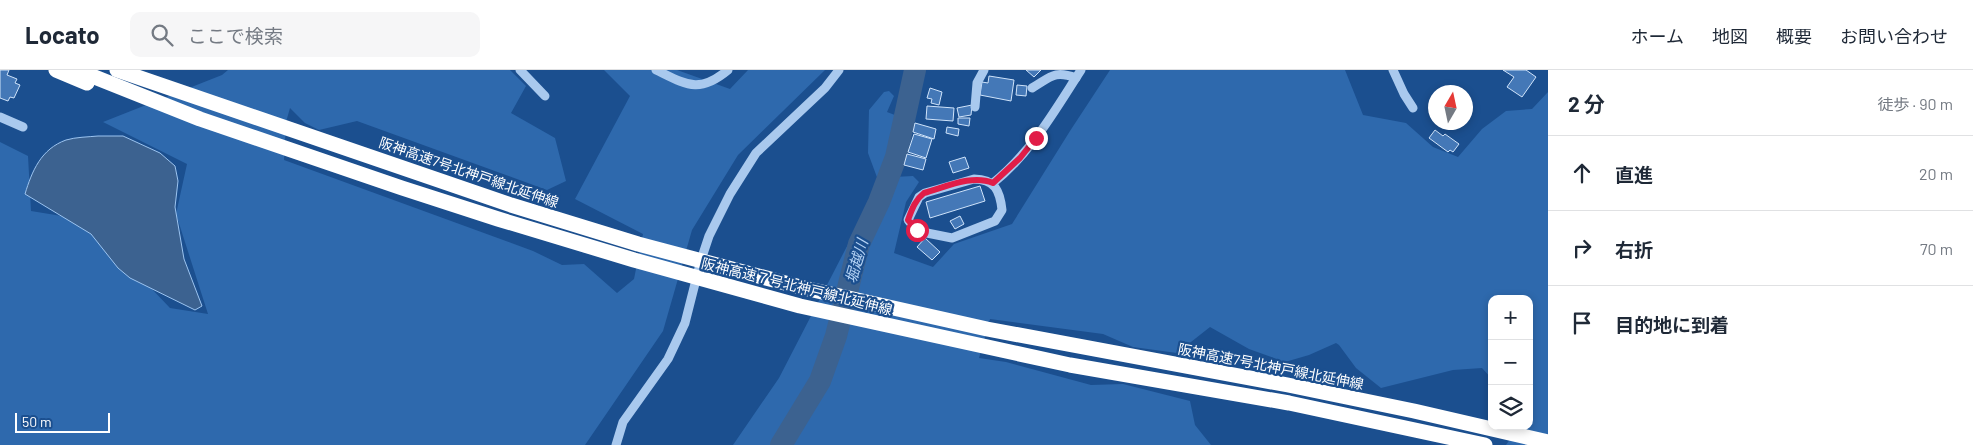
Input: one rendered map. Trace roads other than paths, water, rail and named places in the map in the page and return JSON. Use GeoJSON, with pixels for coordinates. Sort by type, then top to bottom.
{"type":"FeatureCollection","features":[{"type":"Feature","properties":{"kind":"highway"},"geometry":{"type":"LineString","coordinates":[[56,70],[100,84]]}},
{"type":"Feature","properties":{"kind":"highway"},"geometry":{"type":"LineString","coordinates":[[77,70],[100,84]]}},
{"type":"Feature","properties":{"kind":"highway","name":"阪神高速7号北神戸線北延伸線"},"geometry":{"type":"LineString","coordinates":[[124,71],[511,205],[638,244]]}},
{"type":"Feature","properties":{"kind":"highway","name":"阪神高速７号北神戸線北延伸線"},"geometry":{"type":"LineString","coordinates":[[100,84],[498,219],[634,260],[800,306],[1070,365],[1289,403],[1485,445]]}},
{"type":"Feature","properties":{"kind":"highway","name":"阪神高速７号北神戸線北延伸線"},"geometry":{"type":"LineString","coordinates":[[638,244],[804,288],[988,330]]}},
{"type":"Feature","properties":{"kind":"highway","name":"阪神高速7号北神戸線北延伸線"},"geometry":{"type":"LineString","coordinates":[[988,330],[1288,385],[1414,411],[1548,442]]}},
{"type":"Feature","properties":{"kind":"street"},"geometry":{"type":"LineString","coordinates":[[520,70],[545,96]]}},
{"type":"Feature","properties":{"kind":"street"},"geometry":{"type":"LineString","coordinates":[[656,70],[680,82],[701,86],[715,80],[728,70]]}},
{"type":"Feature","properties":{"kind":"street"},"geometry":{"type":"LineString","coordinates":[[616,445],[623,422],[668,359],[685,322],[709,236],[730,194],[756,153],[825,88],[839,70]]}},
{"type":"Feature","properties":{"kind":"street"},"geometry":{"type":"LineString","coordinates":[[975,107],[977,82],[984,70]]}},
{"type":"Feature","properties":{"kind":"street"},"geometry":{"type":"LineString","coordinates":[[1393,70],[1413,108]]}},
{"type":"Feature","properties":{"kind":"street"},"geometry":{"type":"LineString","coordinates":[[1032,88],[1057,73],[1079,74]]}},
{"type":"Feature","properties":{"kind":"street"},"geometry":{"type":"LineString","coordinates":[[993,183],[1031,145],[1079,74]]}},
{"type":"Feature","properties":{"kind":"street"},"geometry":{"type":"LineString","coordinates":[[0,117],[23,127]]}},
{"type":"Feature","properties":{"kind":"street"},"geometry":{"type":"LineString","coordinates":[[974,179],[984,179],[993,183],[1001,202],[1002,210],[994,221],[979,228],[952,238],[917,230],[908,220],[912,208],[924,193],[974,179]]}},
{"type":"Feature","properties":{"kind":"waterway","name":"堀越川"},"geometry":{"type":"LineString","coordinates":[[781,445],[820,381],[836,336],[859,244],[879,202],[896,157],[915,70]]}}]}
